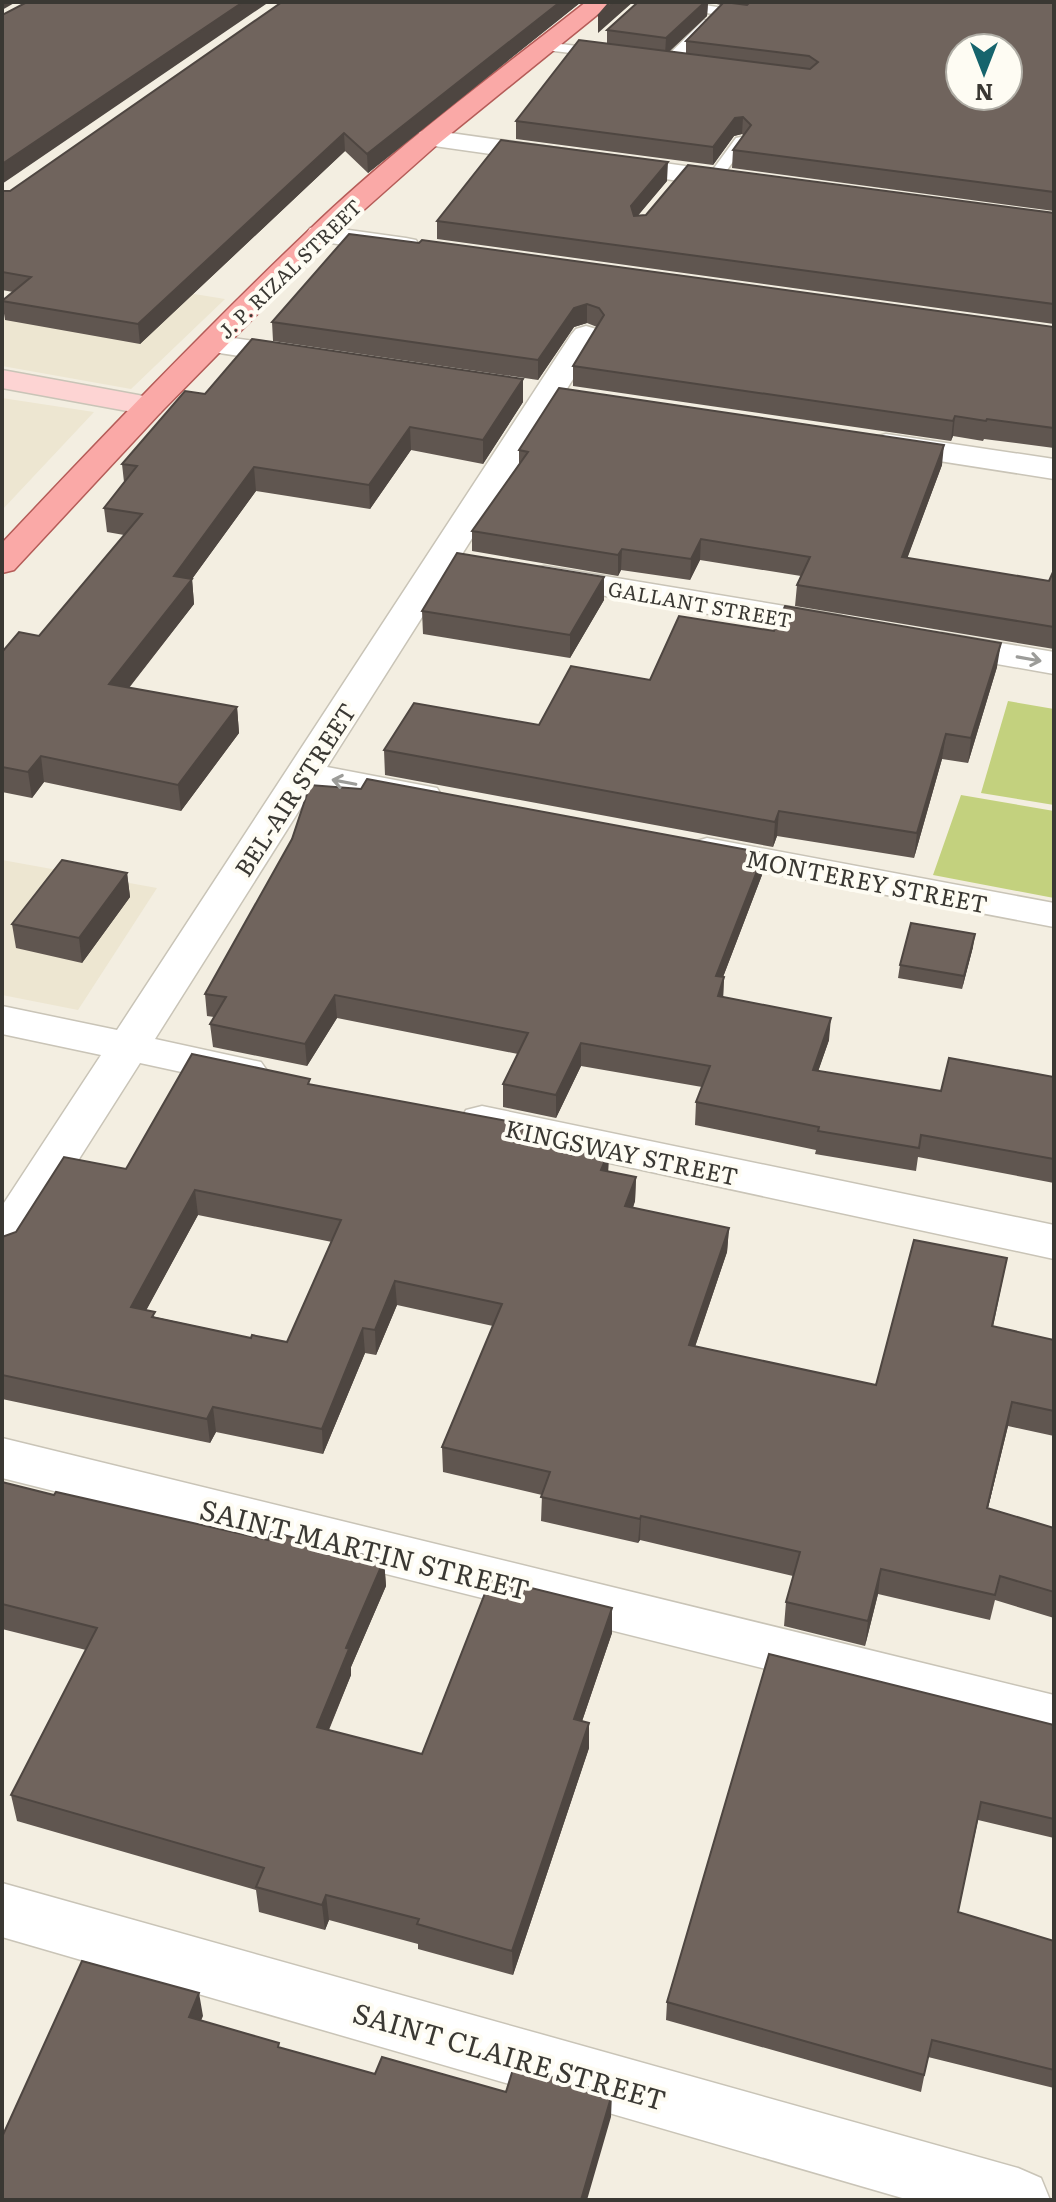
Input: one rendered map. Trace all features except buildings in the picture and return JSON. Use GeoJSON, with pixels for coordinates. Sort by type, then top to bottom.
{"type":"FeatureCollection","features":[{"type":"Feature","properties":{"kind":"main road","name":"J. P. RIZAL STREET"},"geometry":{"type":"LineString","coordinates":[[2,563],[149,406],[320,234],[429,138],[601,2]]}},
{"type":"Feature","properties":{"kind":"street"},"geometry":{"type":"LineString","coordinates":[[429,138],[680,179],[714,178],[760,184]]}},
{"type":"Feature","properties":{"kind":"street"},"geometry":{"type":"LineString","coordinates":[[320,234],[429,249]]}},
{"type":"Feature","properties":{"kind":"street","name":"BEL-AIR STREET"},"geometry":{"type":"LineString","coordinates":[[2,1243],[586,335]]}},
{"type":"Feature","properties":{"kind":"street"},"geometry":{"type":"LineString","coordinates":[[211,344],[333,361]]}},
{"type":"Feature","properties":{"kind":"street"},"geometry":{"type":"LineString","coordinates":[[2,379],[149,406]]}},
{"type":"Feature","properties":{"kind":"street"},"geometry":{"type":"LineString","coordinates":[[852,439],[1054,469]]}},
{"type":"Feature","properties":{"kind":"street","name":"GALLANT STREET"},"geometry":{"type":"LineString","coordinates":[[441,559],[870,632]]}},
{"type":"Feature","properties":{"kind":"street"},"geometry":{"type":"LineString","coordinates":[[917,640],[1054,663]]}},
{"type":"Feature","properties":{"kind":"street"},"geometry":{"type":"LineString","coordinates":[[303,774],[462,804]]}},
{"type":"Feature","properties":{"kind":"street","name":"MONTEREY STREET"},"geometry":{"type":"LineString","coordinates":[[678,844],[1054,915]]}},
{"type":"Feature","properties":{"kind":"street"},"geometry":{"type":"LineString","coordinates":[[2,1020],[282,1079]]}},
{"type":"Feature","properties":{"kind":"street","name":"KINGSWAY STREET"},"geometry":{"type":"LineString","coordinates":[[437,1112],[1054,1242]]}},
{"type":"Feature","properties":{"kind":"street","name":"SAINT MARTIN STREET"},"geometry":{"type":"LineString","coordinates":[[2,1458],[1054,1718]]}},
{"type":"Feature","properties":{"kind":"street","name":"SAINT CLAIRE STREET"},"geometry":{"type":"LineString","coordinates":[[2,1910],[1018,2200]]}},
{"type":"Feature","properties":{"kind":"lane"},"geometry":{"type":"LineString","coordinates":[[663,2],[744,15],[760,2]]}},
{"type":"Feature","properties":{"kind":"lane"},"geometry":{"type":"LineString","coordinates":[[684,64],[662,61],[714,18]]}},
{"type":"Feature","properties":{"kind":"lane"},"geometry":{"type":"LineString","coordinates":[[543,46],[595,47],[616,55]]}},
{"type":"Feature","properties":{"kind":"lane"},"geometry":{"type":"LineString","coordinates":[[714,178],[741,141]]}},
{"type":"Feature","properties":{"kind":"shaded area"},"geometry":{"type":"Polygon","coordinates":[[[59,272],[225,299],[131,389],[2,366],[2,321],[59,272]]]}},
{"type":"Feature","properties":{"kind":"shaded area"},"geometry":{"type":"Polygon","coordinates":[[[2,398],[94,412],[2,510],[2,398]]]}},
{"type":"Feature","properties":{"kind":"shaded area"},"geometry":{"type":"Polygon","coordinates":[[[2,860],[157,888],[78,1010],[2,995],[2,860]]]}},
{"type":"Feature","properties":{"kind":"green space"},"geometry":{"type":"Polygon","coordinates":[[[1008,701],[1054,709],[1054,805],[981,793],[1008,701]]]}},
{"type":"Feature","properties":{"kind":"green space"},"geometry":{"type":"Polygon","coordinates":[[[961,795],[1054,811],[1054,898],[933,875],[961,795]]]}}]}
